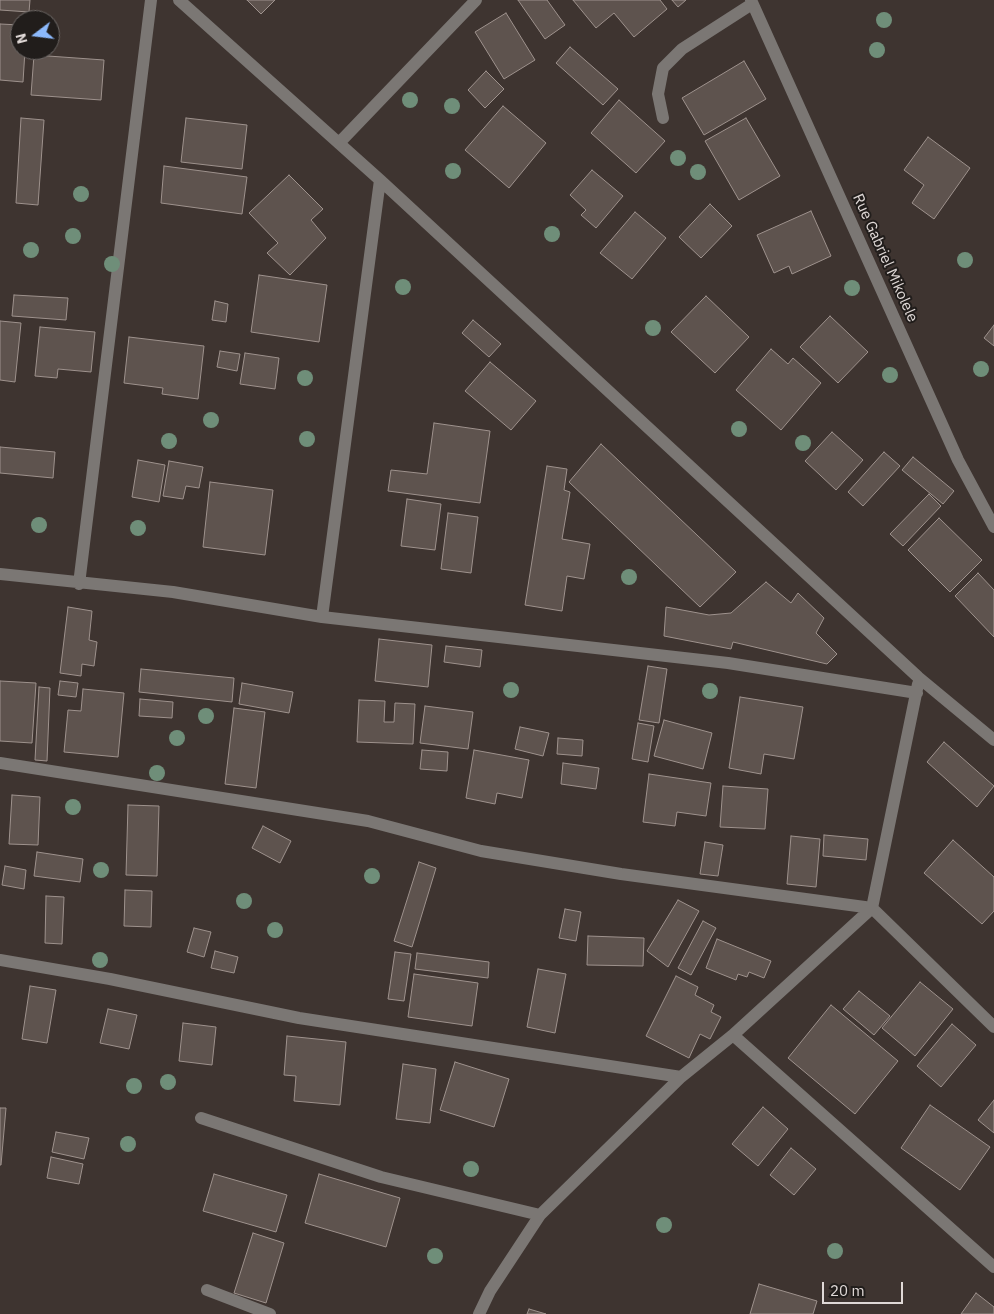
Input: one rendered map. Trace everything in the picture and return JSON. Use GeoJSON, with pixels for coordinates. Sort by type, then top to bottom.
{"type":"FeatureCollection","features":[{"type":"Feature","properties":{"kind":"street"},"geometry":{"type":"LineString","coordinates":[[79,584],[151,0]]}},
{"type":"Feature","properties":{"kind":"street"},"geometry":{"type":"LineString","coordinates":[[179,0],[380,180],[918,677],[994,740]]}},
{"type":"Feature","properties":{"kind":"street"},"geometry":{"type":"LineString","coordinates":[[339,143],[476,0]]}},
{"type":"Feature","properties":{"kind":"street"},"geometry":{"type":"LineString","coordinates":[[663,118],[658,94],[663,68],[682,49],[751,2]]}},
{"type":"Feature","properties":{"kind":"street","name":"Rue Gabriel Mikolele"},"geometry":{"type":"LineString","coordinates":[[751,2],[958,460],[994,527]]}},
{"type":"Feature","properties":{"kind":"street"},"geometry":{"type":"LineString","coordinates":[[322,617],[380,180]]}},
{"type":"Feature","properties":{"kind":"street"},"geometry":{"type":"LineString","coordinates":[[0,574],[79,584],[172,592],[322,617],[728,663],[917,693]]}},
{"type":"Feature","properties":{"kind":"street"},"geometry":{"type":"LineString","coordinates":[[479,1314],[490,1291],[540,1215],[680,1078],[733,1035],[872,908],[917,693],[918,677]]}},
{"type":"Feature","properties":{"kind":"street"},"geometry":{"type":"LineString","coordinates":[[0,763],[368,820],[481,851],[621,874],[872,908],[994,1027]]}},
{"type":"Feature","properties":{"kind":"street"},"geometry":{"type":"LineString","coordinates":[[0,960],[110,979],[299,1018],[680,1078]]}},
{"type":"Feature","properties":{"kind":"street"},"geometry":{"type":"LineString","coordinates":[[733,1035],[994,1267]]}},
{"type":"Feature","properties":{"kind":"street"},"geometry":{"type":"LineString","coordinates":[[200,1118],[381,1177],[540,1215]]}},
{"type":"Feature","properties":{"kind":"street"},"geometry":{"type":"LineString","coordinates":[[207,1290],[270,1314]]}},
{"type":"Feature","properties":{"kind":"building"},"geometry":{"type":"Polygon","coordinates":[[[0,0],[30,0],[29,10],[0,10],[0,0]]]}},
{"type":"Feature","properties":{"kind":"building"},"geometry":{"type":"Polygon","coordinates":[[[247,0],[275,0],[261,14],[247,0]]]}},
{"type":"Feature","properties":{"kind":"building"},"geometry":{"type":"Polygon","coordinates":[[[518,0],[547,0],[565,25],[545,39],[518,0]]]}},
{"type":"Feature","properties":{"kind":"building"},"geometry":{"type":"Polygon","coordinates":[[[573,0],[660,0],[667,9],[634,37],[614,13],[596,28],[573,0]]]}},
{"type":"Feature","properties":{"kind":"building"},"geometry":{"type":"Polygon","coordinates":[[[672,0],[686,0],[678,7],[672,0]]]}},
{"type":"Feature","properties":{"kind":"building"},"geometry":{"type":"Polygon","coordinates":[[[506,13],[535,60],[504,79],[475,32],[506,13]]]}},
{"type":"Feature","properties":{"kind":"building"},"geometry":{"type":"Polygon","coordinates":[[[0,24],[10,24],[10,60],[24,60],[23,82],[0,80],[0,24]]]}},
{"type":"Feature","properties":{"kind":"building"},"geometry":{"type":"Polygon","coordinates":[[[570,47],[618,89],[603,105],[556,63],[570,47]]]}},
{"type":"Feature","properties":{"kind":"building"},"geometry":{"type":"Polygon","coordinates":[[[60,57],[104,60],[101,100],[31,95],[34,60],[60,60],[60,57]]]}},
{"type":"Feature","properties":{"kind":"building"},"geometry":{"type":"Polygon","coordinates":[[[744,61],[766,99],[704,135],[682,98],[744,61]]]}},
{"type":"Feature","properties":{"kind":"building"},"geometry":{"type":"Polygon","coordinates":[[[486,71],[504,89],[485,108],[468,90],[486,71]]]}},
{"type":"Feature","properties":{"kind":"building"},"geometry":{"type":"Polygon","coordinates":[[[619,100],[665,141],[636,173],[591,133],[619,100]]]}},
{"type":"Feature","properties":{"kind":"building"},"geometry":{"type":"Polygon","coordinates":[[[503,106],[546,143],[509,188],[465,150],[503,106]]]}},
{"type":"Feature","properties":{"kind":"building"},"geometry":{"type":"Polygon","coordinates":[[[21,118],[44,120],[38,205],[16,203],[21,118]]]}},
{"type":"Feature","properties":{"kind":"building"},"geometry":{"type":"Polygon","coordinates":[[[186,118],[247,125],[242,169],[181,162],[186,118]]]}},
{"type":"Feature","properties":{"kind":"building"},"geometry":{"type":"Polygon","coordinates":[[[746,118],[780,176],[739,200],[705,141],[746,118]]]}},
{"type":"Feature","properties":{"kind":"building"},"geometry":{"type":"Polygon","coordinates":[[[928,137],[970,168],[934,219],[912,203],[924,185],[904,170],[928,137]]]}},
{"type":"Feature","properties":{"kind":"building"},"geometry":{"type":"Polygon","coordinates":[[[164,166],[247,177],[242,214],[161,203],[164,166]]]}},
{"type":"Feature","properties":{"kind":"building"},"geometry":{"type":"Polygon","coordinates":[[[592,170],[623,196],[596,228],[581,215],[586,210],[570,195],[592,170]]]}},
{"type":"Feature","properties":{"kind":"building"},"geometry":{"type":"Polygon","coordinates":[[[289,175],[323,209],[311,220],[326,238],[290,275],[267,253],[278,243],[249,213],[289,175]]]}},
{"type":"Feature","properties":{"kind":"building"},"geometry":{"type":"Polygon","coordinates":[[[710,204],[732,226],[701,258],[679,237],[710,204]]]}},
{"type":"Feature","properties":{"kind":"building"},"geometry":{"type":"Polygon","coordinates":[[[811,211],[831,256],[792,274],[789,266],[774,273],[757,235],[811,211]]]}},
{"type":"Feature","properties":{"kind":"building"},"geometry":{"type":"Polygon","coordinates":[[[635,212],[666,238],[632,279],[600,253],[635,212]]]}},
{"type":"Feature","properties":{"kind":"building"},"geometry":{"type":"Polygon","coordinates":[[[259,275],[327,285],[319,342],[251,332],[259,275]]]}},
{"type":"Feature","properties":{"kind":"building"},"geometry":{"type":"Polygon","coordinates":[[[14,295],[68,298],[66,320],[12,316],[14,295]]]}},
{"type":"Feature","properties":{"kind":"building"},"geometry":{"type":"Polygon","coordinates":[[[706,296],[749,337],[715,373],[671,332],[706,296]]]}},
{"type":"Feature","properties":{"kind":"building"},"geometry":{"type":"Polygon","coordinates":[[[215,301],[228,304],[226,322],[212,320],[215,301]]]}},
{"type":"Feature","properties":{"kind":"building"},"geometry":{"type":"Polygon","coordinates":[[[830,316],[868,352],[838,383],[800,347],[830,316]]]}},
{"type":"Feature","properties":{"kind":"building"},"geometry":{"type":"Polygon","coordinates":[[[473,320],[501,344],[489,357],[462,333],[473,320]]]}},
{"type":"Feature","properties":{"kind":"building"},"geometry":{"type":"Polygon","coordinates":[[[0,321],[21,323],[15,382],[0,380],[0,321]]]}},
{"type":"Feature","properties":{"kind":"building"},"geometry":{"type":"Polygon","coordinates":[[[994,325],[994,346],[984,338],[994,325]]]}},
{"type":"Feature","properties":{"kind":"building"},"geometry":{"type":"Polygon","coordinates":[[[40,327],[95,332],[91,372],[58,369],[57,378],[35,376],[40,327]]]}},
{"type":"Feature","properties":{"kind":"building"},"geometry":{"type":"Polygon","coordinates":[[[129,337],[204,346],[198,399],[162,394],[163,388],[124,383],[129,337]]]}},
{"type":"Feature","properties":{"kind":"building"},"geometry":{"type":"Polygon","coordinates":[[[771,349],[788,364],[793,358],[821,383],[781,430],[736,390],[771,349]]]}},
{"type":"Feature","properties":{"kind":"building"},"geometry":{"type":"Polygon","coordinates":[[[220,351],[240,354],[237,371],[217,367],[220,351]]]}},
{"type":"Feature","properties":{"kind":"building"},"geometry":{"type":"Polygon","coordinates":[[[245,353],[279,358],[275,389],[240,384],[245,353]]]}},
{"type":"Feature","properties":{"kind":"building"},"geometry":{"type":"Polygon","coordinates":[[[490,362],[536,401],[511,430],[465,391],[490,362]]]}},
{"type":"Feature","properties":{"kind":"building"},"geometry":{"type":"Polygon","coordinates":[[[434,423],[490,431],[480,503],[388,491],[391,470],[427,474],[434,423]]]}},
{"type":"Feature","properties":{"kind":"building"},"geometry":{"type":"Polygon","coordinates":[[[832,432],[863,460],[836,490],[805,461],[832,432]]]}},
{"type":"Feature","properties":{"kind":"building"},"geometry":{"type":"Polygon","coordinates":[[[601,444],[736,572],[700,607],[569,482],[601,444]]]}},
{"type":"Feature","properties":{"kind":"building"},"geometry":{"type":"Polygon","coordinates":[[[0,447],[55,452],[53,478],[0,473],[0,447]]]}},
{"type":"Feature","properties":{"kind":"building"},"geometry":{"type":"Polygon","coordinates":[[[884,452],[900,466],[863,506],[848,492],[884,452]]]}},
{"type":"Feature","properties":{"kind":"building"},"geometry":{"type":"Polygon","coordinates":[[[913,457],[954,491],[943,504],[902,470],[913,457]]]}},
{"type":"Feature","properties":{"kind":"building"},"geometry":{"type":"Polygon","coordinates":[[[138,460],[165,465],[159,502],[132,497],[138,460]]]}},
{"type":"Feature","properties":{"kind":"building"},"geometry":{"type":"Polygon","coordinates":[[[169,461],[203,467],[199,488],[186,486],[183,499],[163,496],[169,461]]]}},
{"type":"Feature","properties":{"kind":"building"},"geometry":{"type":"Polygon","coordinates":[[[547,466],[567,469],[564,490],[570,492],[562,539],[590,544],[584,579],[567,576],[562,611],[525,605],[547,466]]]}},
{"type":"Feature","properties":{"kind":"building"},"geometry":{"type":"Polygon","coordinates":[[[210,482],[273,490],[265,555],[203,547],[210,482]]]}},
{"type":"Feature","properties":{"kind":"building"},"geometry":{"type":"Polygon","coordinates":[[[929,494],[941,506],[903,546],[890,534],[929,494]]]}},
{"type":"Feature","properties":{"kind":"building"},"geometry":{"type":"Polygon","coordinates":[[[407,499],[441,504],[435,550],[401,546],[407,499]]]}},
{"type":"Feature","properties":{"kind":"building"},"geometry":{"type":"Polygon","coordinates":[[[448,513],[478,517],[471,573],[441,569],[448,513]]]}},
{"type":"Feature","properties":{"kind":"building"},"geometry":{"type":"Polygon","coordinates":[[[939,518],[982,560],[950,592],[908,550],[939,518]]]}},
{"type":"Feature","properties":{"kind":"building"},"geometry":{"type":"Polygon","coordinates":[[[978,573],[994,590],[994,637],[955,596],[978,573]]]}},
{"type":"Feature","properties":{"kind":"building"},"geometry":{"type":"Polygon","coordinates":[[[766,582],[791,603],[798,593],[824,618],[816,633],[837,654],[827,664],[733,642],[731,649],[664,636],[666,607],[709,615],[731,613],[766,582]]]}},
{"type":"Feature","properties":{"kind":"building"},"geometry":{"type":"Polygon","coordinates":[[[68,607],[92,611],[89,640],[97,642],[94,666],[82,664],[81,676],[60,673],[68,607]]]}},
{"type":"Feature","properties":{"kind":"building"},"geometry":{"type":"Polygon","coordinates":[[[379,639],[432,645],[428,687],[375,681],[379,639]]]}},
{"type":"Feature","properties":{"kind":"building"},"geometry":{"type":"Polygon","coordinates":[[[446,646],[482,650],[480,667],[444,662],[446,646]]]}},
{"type":"Feature","properties":{"kind":"building"},"geometry":{"type":"Polygon","coordinates":[[[648,666],[667,669],[659,723],[639,720],[648,666]]]}},
{"type":"Feature","properties":{"kind":"building"},"geometry":{"type":"Polygon","coordinates":[[[141,669],[234,678],[232,702],[139,692],[141,669]]]}},
{"type":"Feature","properties":{"kind":"building"},"geometry":{"type":"Polygon","coordinates":[[[0,681],[36,683],[32,743],[0,741],[0,681]]]}},
{"type":"Feature","properties":{"kind":"building"},"geometry":{"type":"Polygon","coordinates":[[[60,681],[78,683],[76,697],[58,695],[60,681]]]}},
{"type":"Feature","properties":{"kind":"building"},"geometry":{"type":"Polygon","coordinates":[[[242,683],[293,692],[289,713],[239,704],[242,683]]]}},
{"type":"Feature","properties":{"kind":"building"},"geometry":{"type":"Polygon","coordinates":[[[39,687],[50,688],[47,761],[35,760],[39,687]]]}},
{"type":"Feature","properties":{"kind":"building"},"geometry":{"type":"Polygon","coordinates":[[[83,689],[124,693],[118,757],[64,752],[68,710],[81,711],[83,689]]]}},
{"type":"Feature","properties":{"kind":"building"},"geometry":{"type":"Polygon","coordinates":[[[740,697],[803,707],[794,759],[764,754],[761,774],[729,768],[740,697]]]}},
{"type":"Feature","properties":{"kind":"building"},"geometry":{"type":"Polygon","coordinates":[[[140,699],[173,702],[172,718],[139,716],[140,699]]]}},
{"type":"Feature","properties":{"kind":"building"},"geometry":{"type":"Polygon","coordinates":[[[359,700],[385,701],[384,722],[394,722],[395,703],[415,704],[413,744],[357,742],[359,700]]]}},
{"type":"Feature","properties":{"kind":"building"},"geometry":{"type":"Polygon","coordinates":[[[425,706],[473,712],[468,749],[420,743],[425,706]]]}},
{"type":"Feature","properties":{"kind":"building"},"geometry":{"type":"Polygon","coordinates":[[[234,708],[265,712],[256,788],[225,784],[234,708]]]}},
{"type":"Feature","properties":{"kind":"building"},"geometry":{"type":"Polygon","coordinates":[[[664,720],[712,733],[703,769],[654,756],[664,720]]]}},
{"type":"Feature","properties":{"kind":"building"},"geometry":{"type":"Polygon","coordinates":[[[638,723],[654,726],[648,762],[632,759],[638,723]]]}},
{"type":"Feature","properties":{"kind":"building"},"geometry":{"type":"Polygon","coordinates":[[[520,727],[549,733],[543,756],[515,749],[520,727]]]}},
{"type":"Feature","properties":{"kind":"building"},"geometry":{"type":"Polygon","coordinates":[[[558,738],[583,740],[582,756],[557,754],[558,738]]]}},
{"type":"Feature","properties":{"kind":"building"},"geometry":{"type":"Polygon","coordinates":[[[944,742],[994,786],[977,807],[927,762],[944,742]]]}},
{"type":"Feature","properties":{"kind":"building"},"geometry":{"type":"Polygon","coordinates":[[[422,750],[448,752],[447,771],[420,769],[422,750]]]}},
{"type":"Feature","properties":{"kind":"building"},"geometry":{"type":"Polygon","coordinates":[[[474,750],[529,760],[522,798],[497,793],[495,804],[466,798],[474,750]]]}},
{"type":"Feature","properties":{"kind":"building"},"geometry":{"type":"Polygon","coordinates":[[[563,763],[599,768],[596,789],[561,784],[563,763]]]}},
{"type":"Feature","properties":{"kind":"building"},"geometry":{"type":"Polygon","coordinates":[[[649,774],[711,783],[706,816],[677,812],[675,826],[643,822],[649,774]]]}},
{"type":"Feature","properties":{"kind":"building"},"geometry":{"type":"Polygon","coordinates":[[[723,786],[768,789],[765,829],[720,827],[723,786]]]}},
{"type":"Feature","properties":{"kind":"building"},"geometry":{"type":"Polygon","coordinates":[[[12,795],[40,797],[38,845],[9,844],[12,795]]]}},
{"type":"Feature","properties":{"kind":"building"},"geometry":{"type":"Polygon","coordinates":[[[128,805],[159,806],[157,876],[126,875],[128,805]]]}},
{"type":"Feature","properties":{"kind":"building"},"geometry":{"type":"Polygon","coordinates":[[[263,826],[291,841],[280,863],[252,848],[263,826]]]}},
{"type":"Feature","properties":{"kind":"building"},"geometry":{"type":"Polygon","coordinates":[[[824,835],[868,839],[866,860],[823,856],[824,835]]]}},
{"type":"Feature","properties":{"kind":"building"},"geometry":{"type":"Polygon","coordinates":[[[791,836],[820,839],[816,887],[787,884],[791,836]]]}},
{"type":"Feature","properties":{"kind":"building"},"geometry":{"type":"Polygon","coordinates":[[[953,840],[994,877],[994,911],[982,924],[924,873],[953,840]]]}},
{"type":"Feature","properties":{"kind":"building"},"geometry":{"type":"Polygon","coordinates":[[[705,842],[723,845],[718,876],[700,874],[705,842]]]}},
{"type":"Feature","properties":{"kind":"building"},"geometry":{"type":"Polygon","coordinates":[[[37,852],[83,859],[80,882],[34,876],[37,852]]]}},
{"type":"Feature","properties":{"kind":"building"},"geometry":{"type":"Polygon","coordinates":[[[419,862],[436,868],[412,947],[394,941],[419,862]]]}},
{"type":"Feature","properties":{"kind":"building"},"geometry":{"type":"Polygon","coordinates":[[[5,866],[26,870],[24,889],[2,885],[5,866]]]}},
{"type":"Feature","properties":{"kind":"building"},"geometry":{"type":"Polygon","coordinates":[[[125,890],[152,891],[151,927],[124,926],[125,890]]]}},
{"type":"Feature","properties":{"kind":"building"},"geometry":{"type":"Polygon","coordinates":[[[46,896],[64,897],[62,944],[45,943],[46,896]]]}},
{"type":"Feature","properties":{"kind":"building"},"geometry":{"type":"Polygon","coordinates":[[[678,900],[699,911],[668,967],[647,951],[678,900]]]}},
{"type":"Feature","properties":{"kind":"building"},"geometry":{"type":"Polygon","coordinates":[[[565,909],[581,912],[576,941],[559,938],[565,909]]]}},
{"type":"Feature","properties":{"kind":"building"},"geometry":{"type":"Polygon","coordinates":[[[703,921],[716,928],[691,975],[678,968],[703,921]]]}},
{"type":"Feature","properties":{"kind":"building"},"geometry":{"type":"Polygon","coordinates":[[[194,928],[211,932],[204,957],[187,952],[194,928]]]}},
{"type":"Feature","properties":{"kind":"building"},"geometry":{"type":"Polygon","coordinates":[[[588,936],[644,938],[643,966],[587,965],[588,936]]]}},
{"type":"Feature","properties":{"kind":"building"},"geometry":{"type":"Polygon","coordinates":[[[717,939],[771,961],[764,978],[749,972],[747,977],[738,974],[736,980],[706,968],[717,939]]]}},
{"type":"Feature","properties":{"kind":"building"},"geometry":{"type":"Polygon","coordinates":[[[215,951],[238,957],[234,973],[211,968],[215,951]]]}},
{"type":"Feature","properties":{"kind":"building"},"geometry":{"type":"Polygon","coordinates":[[[395,952],[411,954],[404,1001],[388,999],[395,952]]]}},
{"type":"Feature","properties":{"kind":"building"},"geometry":{"type":"Polygon","coordinates":[[[417,953],[489,962],[488,978],[415,969],[417,953]]]}},
{"type":"Feature","properties":{"kind":"building"},"geometry":{"type":"Polygon","coordinates":[[[538,969],[566,974],[555,1033],[527,1027],[538,969]]]}},
{"type":"Feature","properties":{"kind":"building"},"geometry":{"type":"Polygon","coordinates":[[[414,974],[478,983],[472,1026],[408,1017],[414,974]]]}},
{"type":"Feature","properties":{"kind":"building"},"geometry":{"type":"Polygon","coordinates":[[[676,976],[698,987],[695,995],[714,1005],[711,1012],[721,1017],[710,1039],[700,1034],[689,1058],[646,1036],[676,976]]]}},
{"type":"Feature","properties":{"kind":"building"},"geometry":{"type":"Polygon","coordinates":[[[920,982],[953,1009],[915,1056],[882,1028],[920,982]]]}},
{"type":"Feature","properties":{"kind":"building"},"geometry":{"type":"Polygon","coordinates":[[[30,986],[56,990],[47,1043],[22,1039],[30,986]]]}},
{"type":"Feature","properties":{"kind":"building"},"geometry":{"type":"Polygon","coordinates":[[[859,991],[890,1016],[874,1035],[843,1009],[859,991]]]}},
{"type":"Feature","properties":{"kind":"building"},"geometry":{"type":"Polygon","coordinates":[[[831,1005],[898,1061],[855,1114],[788,1058],[831,1005]]]}},
{"type":"Feature","properties":{"kind":"building"},"geometry":{"type":"Polygon","coordinates":[[[108,1009],[137,1015],[129,1049],[100,1043],[108,1009]]]}},
{"type":"Feature","properties":{"kind":"building"},"geometry":{"type":"Polygon","coordinates":[[[183,1023],[216,1027],[212,1065],[179,1061],[183,1023]]]}},
{"type":"Feature","properties":{"kind":"building"},"geometry":{"type":"Polygon","coordinates":[[[952,1024],[976,1045],[941,1087],[917,1066],[952,1024]]]}},
{"type":"Feature","properties":{"kind":"building"},"geometry":{"type":"Polygon","coordinates":[[[287,1036],[346,1042],[340,1105],[294,1101],[296,1076],[284,1075],[287,1036]]]}},
{"type":"Feature","properties":{"kind":"building"},"geometry":{"type":"Polygon","coordinates":[[[455,1062],[509,1079],[494,1127],[440,1110],[455,1062]]]}},
{"type":"Feature","properties":{"kind":"building"},"geometry":{"type":"Polygon","coordinates":[[[403,1064],[436,1069],[430,1123],[396,1119],[403,1064]]]}},
{"type":"Feature","properties":{"kind":"building"},"geometry":{"type":"Polygon","coordinates":[[[994,1100],[994,1133],[978,1120],[994,1100]]]}},
{"type":"Feature","properties":{"kind":"building"},"geometry":{"type":"Polygon","coordinates":[[[930,1105],[990,1147],[960,1190],[901,1148],[930,1105]]]}},
{"type":"Feature","properties":{"kind":"building"},"geometry":{"type":"Polygon","coordinates":[[[763,1107],[788,1129],[758,1166],[732,1144],[763,1107]]]}},
{"type":"Feature","properties":{"kind":"building"},"geometry":{"type":"Polygon","coordinates":[[[0,1108],[6,1108],[1,1165],[0,1165],[0,1108]]]}},
{"type":"Feature","properties":{"kind":"building"},"geometry":{"type":"Polygon","coordinates":[[[56,1132],[89,1138],[84,1159],[52,1152],[56,1132]]]}},
{"type":"Feature","properties":{"kind":"building"},"geometry":{"type":"Polygon","coordinates":[[[791,1148],[816,1169],[794,1195],[770,1175],[791,1148]]]}},
{"type":"Feature","properties":{"kind":"building"},"geometry":{"type":"Polygon","coordinates":[[[51,1157],[83,1164],[79,1184],[47,1178],[51,1157]]]}},
{"type":"Feature","properties":{"kind":"building"},"geometry":{"type":"Polygon","coordinates":[[[214,1174],[287,1195],[276,1232],[203,1211],[214,1174]]]}},
{"type":"Feature","properties":{"kind":"building"},"geometry":{"type":"Polygon","coordinates":[[[319,1174],[400,1198],[386,1247],[305,1223],[319,1174]]]}},
{"type":"Feature","properties":{"kind":"building"},"geometry":{"type":"Polygon","coordinates":[[[253,1233],[284,1243],[266,1303],[234,1293],[253,1233]]]}},
{"type":"Feature","properties":{"kind":"building"},"geometry":{"type":"Polygon","coordinates":[[[759,1284],[817,1301],[813,1314],[750,1314],[759,1284]]]}},
{"type":"Feature","properties":{"kind":"building"},"geometry":{"type":"Polygon","coordinates":[[[976,1293],[994,1307],[994,1314],[961,1314],[976,1293]]]}},
{"type":"Feature","properties":{"kind":"building"},"geometry":{"type":"Polygon","coordinates":[[[529,1309],[546,1314],[527,1314],[529,1309]]]}}]}
